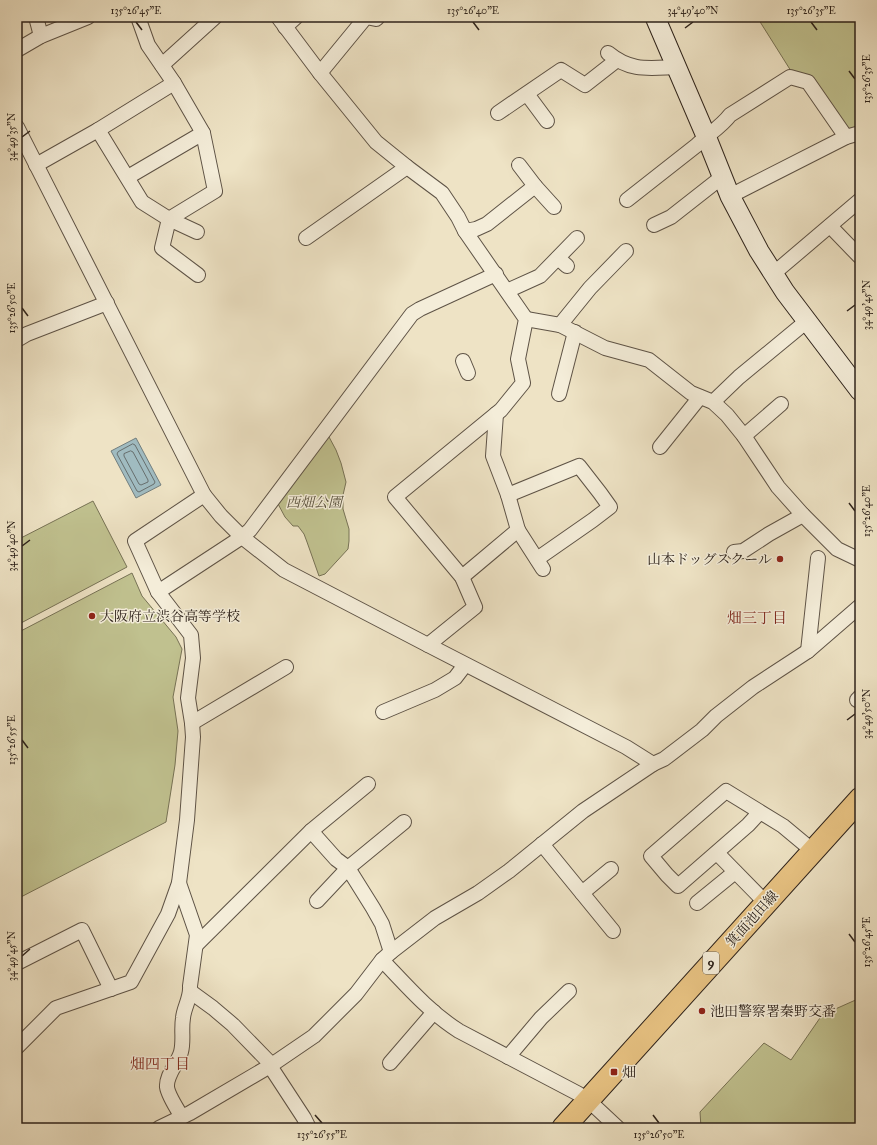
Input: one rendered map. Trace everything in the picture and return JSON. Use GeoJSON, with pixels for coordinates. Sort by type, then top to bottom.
{"type":"FeatureCollection","features":[{"type":"Feature","properties":{"kind":"main road","name":"箕面池田線"},"geometry":{"type":"LineString","coordinates":[[564,1128],[860,799]]}},
{"type":"Feature","properties":{"kind":"street"},"geometry":{"type":"LineString","coordinates":[[36,17],[41,36]]}},
{"type":"Feature","properties":{"kind":"street"},"geometry":{"type":"LineString","coordinates":[[17,50],[41,36],[88,17]]}},
{"type":"Feature","properties":{"kind":"street"},"geometry":{"type":"LineString","coordinates":[[138,17],[148,45],[174,83],[203,133],[214,191],[169,219],[162,248],[198,275]]}},
{"type":"Feature","properties":{"kind":"street"},"geometry":{"type":"LineString","coordinates":[[162,65],[215,17]]}},
{"type":"Feature","properties":{"kind":"street"},"geometry":{"type":"LineString","coordinates":[[296,17],[281,22],[376,142],[442,193],[458,216],[465,231],[526,319],[518,359],[524,383],[501,410],[395,497],[462,577],[476,607],[428,645]]}},
{"type":"Feature","properties":{"kind":"street"},"geometry":{"type":"LineString","coordinates":[[320,72],[366,17],[376,19],[378,17]]}},
{"type":"Feature","properties":{"kind":"street"},"geometry":{"type":"LineString","coordinates":[[655,17],[730,196],[759,251],[785,292],[860,392]]}},
{"type":"Feature","properties":{"kind":"street"},"geometry":{"type":"LineString","coordinates":[[498,113],[561,70],[585,86],[612,56],[638,68],[676,67]]}},
{"type":"Feature","properties":{"kind":"street"},"geometry":{"type":"LineString","coordinates":[[627,200],[697,145],[730,115],[790,77],[808,82],[846,137]]}},
{"type":"Feature","properties":{"kind":"street"},"geometry":{"type":"LineString","coordinates":[[36,165],[98,130],[174,83]]}},
{"type":"Feature","properties":{"kind":"street"},"geometry":{"type":"LineString","coordinates":[[527,94],[547,121]]}},
{"type":"Feature","properties":{"kind":"street"},"geometry":{"type":"LineString","coordinates":[[17,127],[204,495],[221,516],[242,537],[284,570],[626,747],[653,764]]}},
{"type":"Feature","properties":{"kind":"street"},"geometry":{"type":"LineString","coordinates":[[98,130],[142,202],[169,219],[197,232]]}},
{"type":"Feature","properties":{"kind":"street"},"geometry":{"type":"LineString","coordinates":[[128,177],[203,133]]}},
{"type":"Feature","properties":{"kind":"street"},"geometry":{"type":"LineString","coordinates":[[730,196],[846,137],[860,133]]}},
{"type":"Feature","properties":{"kind":"street"},"geometry":{"type":"LineString","coordinates":[[519,165],[554,207]]}},
{"type":"Feature","properties":{"kind":"street"},"geometry":{"type":"LineString","coordinates":[[306,238],[407,167]]}},
{"type":"Feature","properties":{"kind":"street"},"geometry":{"type":"LineString","coordinates":[[654,225],[670,217],[722,177]]}},
{"type":"Feature","properties":{"kind":"street"},"geometry":{"type":"LineString","coordinates":[[465,231],[476,229],[487,224],[535,186]]}},
{"type":"Feature","properties":{"kind":"street"},"geometry":{"type":"LineString","coordinates":[[773,274],[860,200]]}},
{"type":"Feature","properties":{"kind":"street"},"geometry":{"type":"LineString","coordinates":[[830,226],[860,257]]}},
{"type":"Feature","properties":{"kind":"street"},"geometry":{"type":"LineString","coordinates":[[507,291],[540,276],[562,262],[577,238]]}},
{"type":"Feature","properties":{"kind":"street"},"geometry":{"type":"LineString","coordinates":[[560,325],[590,288],[626,251]]}},
{"type":"Feature","properties":{"kind":"street"},"geometry":{"type":"LineString","coordinates":[[158,592],[242,537],[250,530],[412,314],[496,274]]}},
{"type":"Feature","properties":{"kind":"street"},"geometry":{"type":"LineString","coordinates":[[17,340],[27,334],[107,303]]}},
{"type":"Feature","properties":{"kind":"street"},"geometry":{"type":"LineString","coordinates":[[526,319],[560,325],[605,348],[649,360],[692,393],[713,402],[727,415],[744,436],[778,487],[803,515],[837,549],[860,560]]}},
{"type":"Feature","properties":{"kind":"street"},"geometry":{"type":"LineString","coordinates":[[713,402],[739,377],[807,321]]}},
{"type":"Feature","properties":{"kind":"street"},"geometry":{"type":"LineString","coordinates":[[559,394],[575,332]]}},
{"type":"Feature","properties":{"kind":"street"},"geometry":{"type":"LineString","coordinates":[[660,447],[700,397]]}},
{"type":"Feature","properties":{"kind":"street"},"geometry":{"type":"LineString","coordinates":[[744,436],[780,404]]}},
{"type":"Feature","properties":{"kind":"street"},"geometry":{"type":"LineString","coordinates":[[496,414],[493,456],[508,495],[518,530],[540,564],[582,528],[610,508],[579,466],[508,495]]}},
{"type":"Feature","properties":{"kind":"street"},"geometry":{"type":"LineString","coordinates":[[17,1048],[56,1008],[131,982],[168,914],[179,883],[187,820],[193,737],[188,698],[194,658],[191,635],[158,592],[135,540],[204,495]]}},
{"type":"Feature","properties":{"kind":"street"},"geometry":{"type":"LineString","coordinates":[[734,552],[743,551],[769,534],[803,515]]}},
{"type":"Feature","properties":{"kind":"street"},"geometry":{"type":"LineString","coordinates":[[462,577],[518,530]]}},
{"type":"Feature","properties":{"kind":"street"},"geometry":{"type":"LineString","coordinates":[[808,651],[818,558]]}},
{"type":"Feature","properties":{"kind":"street"},"geometry":{"type":"LineString","coordinates":[[159,1128],[182,1117],[270,1066],[314,1036],[356,994],[387,956],[435,918],[478,894],[583,811],[653,764],[664,759],[702,730],[716,716],[753,687],[808,651],[860,606]]}},
{"type":"Feature","properties":{"kind":"street"},"geometry":{"type":"LineString","coordinates":[[383,712],[435,690],[456,678],[465,665]]}},
{"type":"Feature","properties":{"kind":"street"},"geometry":{"type":"LineString","coordinates":[[192,723],[286,667]]}},
{"type":"Feature","properties":{"kind":"street"},"geometry":{"type":"LineString","coordinates":[[197,944],[311,830],[368,784]]}},
{"type":"Feature","properties":{"kind":"street"},"geometry":{"type":"LineString","coordinates":[[760,812],[717,853],[678,886],[666,875],[651,856],[726,791],[783,826],[813,851]]}},
{"type":"Feature","properties":{"kind":"street"},"geometry":{"type":"LineString","coordinates":[[317,901],[348,868],[404,822]]}},
{"type":"Feature","properties":{"kind":"street"},"geometry":{"type":"LineString","coordinates":[[311,830],[336,859],[348,868],[374,908],[382,924],[387,956],[434,1012],[445,1022],[459,1031],[577,1093],[588,1100],[618,1128]]}},
{"type":"Feature","properties":{"kind":"street"},"geometry":{"type":"LineString","coordinates":[[542,844],[613,931]]}},
{"type":"Feature","properties":{"kind":"street"},"geometry":{"type":"LineString","coordinates":[[717,853],[766,903]]}},
{"type":"Feature","properties":{"kind":"street"},"geometry":{"type":"LineString","coordinates":[[582,893],[610,869]]}},
{"type":"Feature","properties":{"kind":"street"},"geometry":{"type":"LineString","coordinates":[[697,902],[735,872]]}},
{"type":"Feature","properties":{"kind":"street"},"geometry":{"type":"LineString","coordinates":[[179,883],[197,935],[197,944],[190,986],[191,992],[182,1018],[183,1036],[180,1053],[169,1076],[167,1086],[168,1092],[182,1117]]}},
{"type":"Feature","properties":{"kind":"street"},"geometry":{"type":"LineString","coordinates":[[17,963],[82,930],[111,989]]}},
{"type":"Feature","properties":{"kind":"street"},"geometry":{"type":"LineString","coordinates":[[508,1057],[541,1018],[569,991]]}},
{"type":"Feature","properties":{"kind":"street"},"geometry":{"type":"LineString","coordinates":[[191,992],[233,1025],[268,1061],[309,1128]]}},
{"type":"Feature","properties":{"kind":"street"},"geometry":{"type":"LineString","coordinates":[[390,1063],[434,1012]]}},
{"type":"Feature","properties":{"kind":"green space"},"geometry":{"type":"Polygon","coordinates":[[[757,17],[860,17],[860,127],[846,129],[791,71],[757,17]]]}},
{"type":"Feature","properties":{"kind":"green space","name":"西畑公園"},"geometry":{"type":"Polygon","coordinates":[[[328,435],[341,463],[346,482],[343,495],[343,509],[349,529],[349,541],[348,549],[325,574],[319,576],[304,534],[298,526],[293,526],[285,517],[277,502],[328,435]]]}},
{"type":"Feature","properties":{"kind":"green space"},"geometry":{"type":"Polygon","coordinates":[[[93,501],[127,567],[21,623],[17,615],[17,540],[93,501]]]}},
{"type":"Feature","properties":{"kind":"green space"},"geometry":{"type":"Polygon","coordinates":[[[132,573],[142,596],[176,637],[182,649],[173,697],[178,731],[175,765],[166,822],[17,899],[17,633],[132,573]]]}},
{"type":"Feature","properties":{"kind":"green space"},"geometry":{"type":"Polygon","coordinates":[[[860,998],[860,1128],[701,1128],[700,1112],[764,1043],[791,1060],[822,1015],[860,998]]]}},
{"type":"Feature","properties":{"kind":"water"},"geometry":{"type":"Polygon","coordinates":[[[136,438],[161,485],[136,498],[111,451],[136,438]]]}},
{"type":"Feature","properties":{"kind":"place","name":"山本ドッグスクール"},"geometry":{"type":"Point","coordinates":[780,559]}},
{"type":"Feature","properties":{"kind":"place","name":"大阪府立渋谷高等学校"},"geometry":{"type":"Point","coordinates":[92,616]}},
{"type":"Feature","properties":{"kind":"place","name":"池田警察署秦野交番"},"geometry":{"type":"Point","coordinates":[702,1011]}},
{"type":"Feature","properties":{"kind":"place","name":"畑"},"geometry":{"type":"Point","coordinates":[614,1072]}},
{"type":"Feature","properties":{"kind":"district","name":"畑三丁目"},"geometry":{"type":"Point","coordinates":[757,618]}},
{"type":"Feature","properties":{"kind":"district","name":"畑四丁目"},"geometry":{"type":"Point","coordinates":[160,1064]}}]}
